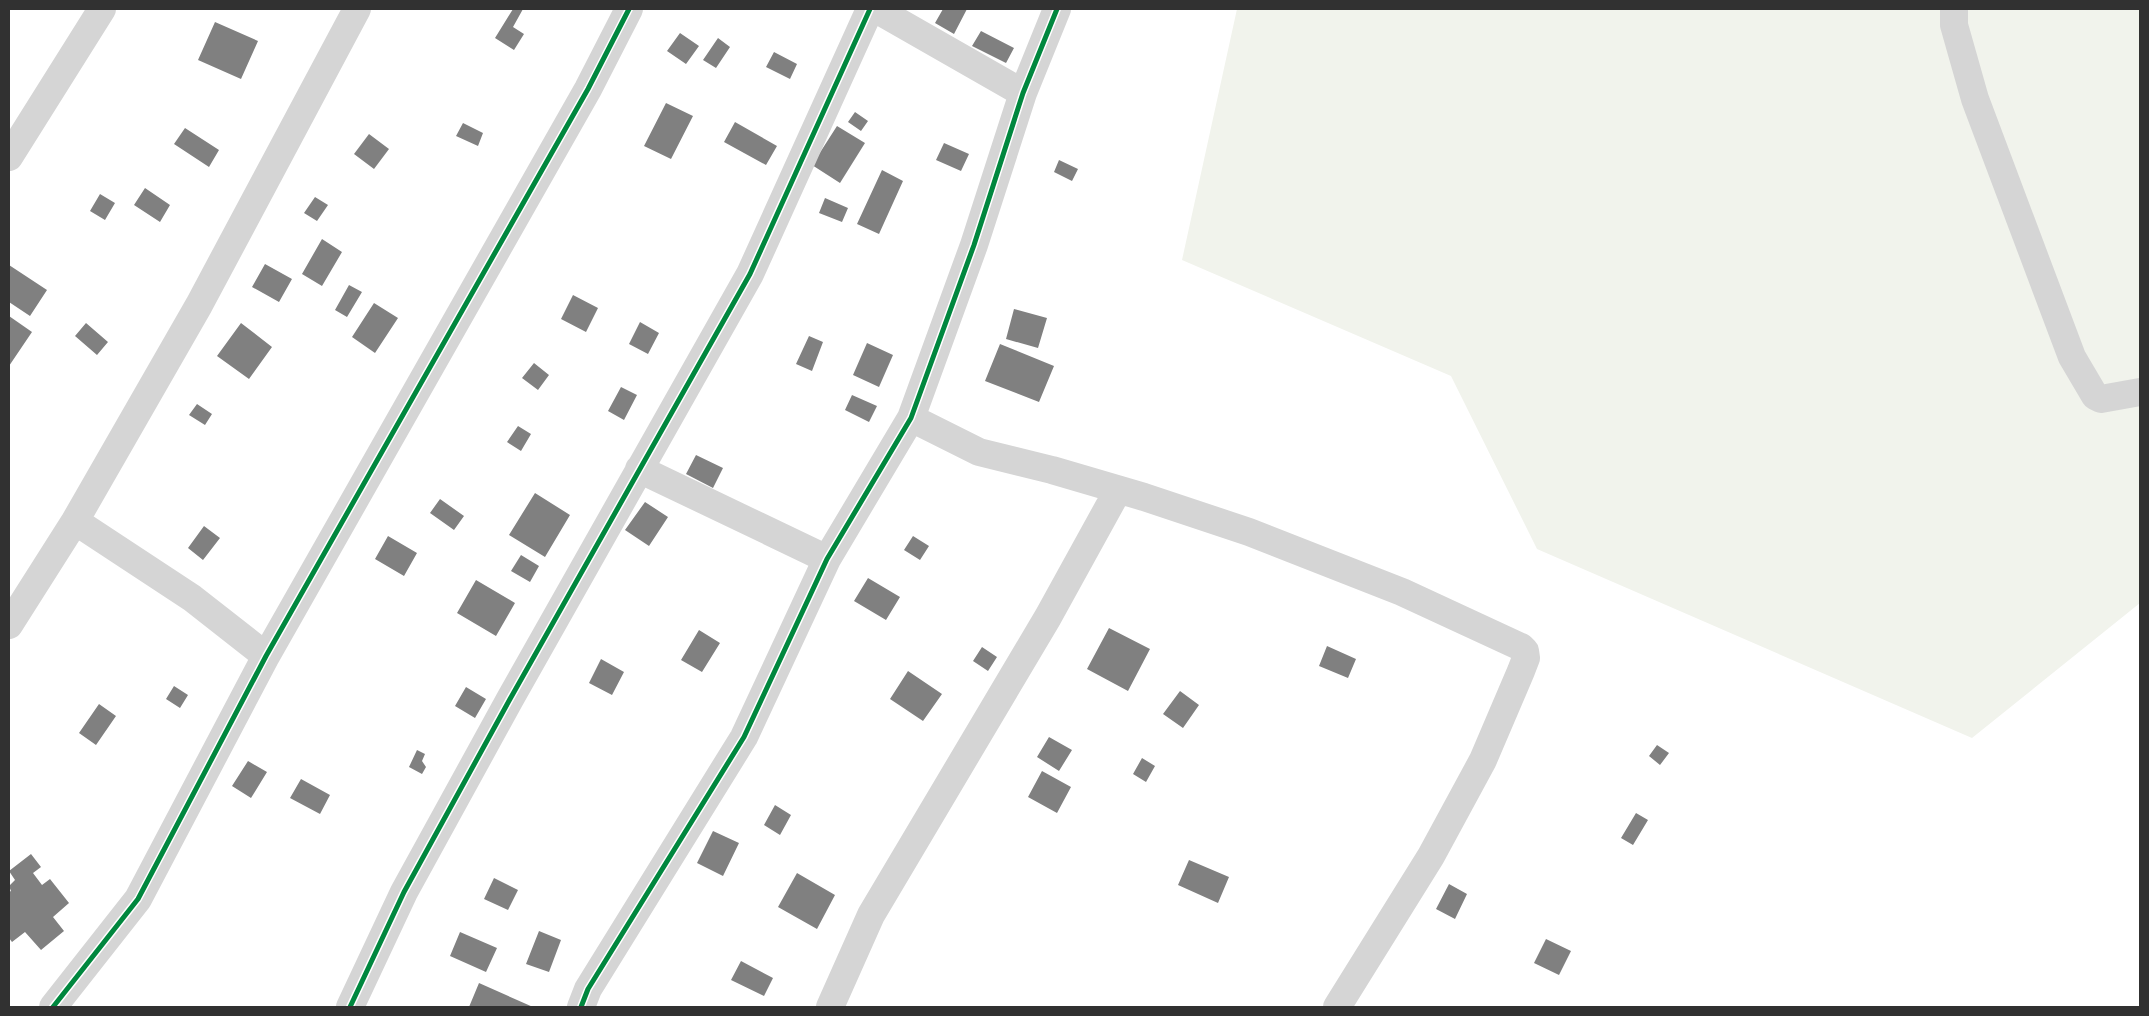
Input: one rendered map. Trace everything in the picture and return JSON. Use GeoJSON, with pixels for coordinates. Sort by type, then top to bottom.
{"type":"FeatureCollection","features":[{"type":"Feature","properties":{"kind":"street"},"geometry":{"type":"LineString","coordinates":[[9,158],[98,16],[118,9]]}},
{"type":"Feature","properties":{"kind":"street"},"geometry":{"type":"LineString","coordinates":[[9,625],[75,521],[199,305],[357,9]]}},
{"type":"Feature","properties":{"kind":"street"},"geometry":{"type":"LineString","coordinates":[[53,1007],[138,899],[266,656],[588,88],[629,9]]}},
{"type":"Feature","properties":{"kind":"street"},"geometry":{"type":"LineString","coordinates":[[350,1007],[404,892],[639,469],[750,274],[870,9]]}},
{"type":"Feature","properties":{"kind":"street"},"geometry":{"type":"LineString","coordinates":[[876,9],[1023,93]]}},
{"type":"Feature","properties":{"kind":"street"},"geometry":{"type":"LineString","coordinates":[[580,1007],[588,989],[744,737],[827,559],[911,418],[974,245],[1023,93],[1057,9]]}},
{"type":"Feature","properties":{"kind":"street"},"geometry":{"type":"LineString","coordinates":[[1954,9],[1954,25],[1975,98],[2072,357],[2095,396],[2101,399],[2140,392]]}},
{"type":"Feature","properties":{"kind":"street"},"geometry":{"type":"LineString","coordinates":[[911,418],[979,452],[1052,470],[1144,497],[1249,532],[1402,592],[1521,647],[1525,651],[1526,658],[1522,671],[1483,760],[1431,856],[1337,1007]]}},
{"type":"Feature","properties":{"kind":"street"},"geometry":{"type":"LineString","coordinates":[[639,469],[827,559]]}},
{"type":"Feature","properties":{"kind":"street"},"geometry":{"type":"LineString","coordinates":[[830,1007],[871,915],[1048,617],[1118,490]]}},
{"type":"Feature","properties":{"kind":"street"},"geometry":{"type":"LineString","coordinates":[[75,521],[192,598],[266,656]]}},
{"type":"Feature","properties":{"kind":"shaded area"},"geometry":{"type":"Polygon","coordinates":[[[1237,9],[2140,9],[2140,603],[1972,738],[1537,549],[1451,376],[1182,260],[1237,9]]]}},
{"type":"Feature","properties":{"kind":"building"},"geometry":{"type":"Polygon","coordinates":[[[513,9],[523,9],[513,27],[524,34],[514,50],[495,38],[513,9]]]}},
{"type":"Feature","properties":{"kind":"building"},"geometry":{"type":"Polygon","coordinates":[[[943,9],[967,9],[954,34],[935,23],[943,9]]]}},
{"type":"Feature","properties":{"kind":"building"},"geometry":{"type":"Polygon","coordinates":[[[215,22],[258,41],[241,79],[198,60],[215,22]]]}},
{"type":"Feature","properties":{"kind":"building"},"geometry":{"type":"Polygon","coordinates":[[[981,31],[1014,48],[1006,63],[972,46],[981,31]]]}},
{"type":"Feature","properties":{"kind":"building"},"geometry":{"type":"Polygon","coordinates":[[[680,33],[699,46],[686,64],[667,51],[680,33]]]}},
{"type":"Feature","properties":{"kind":"building"},"geometry":{"type":"Polygon","coordinates":[[[718,38],[730,47],[716,68],[703,60],[718,38]]]}},
{"type":"Feature","properties":{"kind":"building"},"geometry":{"type":"Polygon","coordinates":[[[774,52],[797,64],[790,79],[766,67],[774,52]]]}},
{"type":"Feature","properties":{"kind":"building"},"geometry":{"type":"Polygon","coordinates":[[[666,103],[693,116],[671,159],[644,146],[666,103]]]}},
{"type":"Feature","properties":{"kind":"building"},"geometry":{"type":"Polygon","coordinates":[[[855,112],[868,121],[861,131],[848,122],[855,112]]]}},
{"type":"Feature","properties":{"kind":"building"},"geometry":{"type":"Polygon","coordinates":[[[735,122],[777,146],[766,165],[724,142],[735,122]]]}},
{"type":"Feature","properties":{"kind":"building"},"geometry":{"type":"Polygon","coordinates":[[[463,123],[483,133],[478,146],[456,136],[463,123]]]}},
{"type":"Feature","properties":{"kind":"building"},"geometry":{"type":"Polygon","coordinates":[[[837,126],[865,143],[840,183],[812,165],[837,126]]]}},
{"type":"Feature","properties":{"kind":"building"},"geometry":{"type":"Polygon","coordinates":[[[185,128],[219,150],[209,167],[174,144],[185,128]]]}},
{"type":"Feature","properties":{"kind":"building"},"geometry":{"type":"Polygon","coordinates":[[[369,134],[389,149],[374,169],[354,154],[369,134]]]}},
{"type":"Feature","properties":{"kind":"building"},"geometry":{"type":"Polygon","coordinates":[[[944,143],[969,154],[961,171],[936,160],[944,143]]]}},
{"type":"Feature","properties":{"kind":"building"},"geometry":{"type":"Polygon","coordinates":[[[1059,160],[1078,169],[1072,181],[1054,172],[1059,160]]]}},
{"type":"Feature","properties":{"kind":"building"},"geometry":{"type":"Polygon","coordinates":[[[882,170],[903,181],[879,234],[857,224],[882,170]]]}},
{"type":"Feature","properties":{"kind":"building"},"geometry":{"type":"Polygon","coordinates":[[[145,188],[170,205],[160,222],[134,205],[145,188]]]}},
{"type":"Feature","properties":{"kind":"building"},"geometry":{"type":"Polygon","coordinates":[[[100,194],[115,203],[105,220],[90,211],[100,194]]]}},
{"type":"Feature","properties":{"kind":"building"},"geometry":{"type":"Polygon","coordinates":[[[315,197],[328,205],[317,221],[304,213],[315,197]]]}},
{"type":"Feature","properties":{"kind":"building"},"geometry":{"type":"Polygon","coordinates":[[[825,198],[848,208],[842,222],[819,213],[825,198]]]}},
{"type":"Feature","properties":{"kind":"building"},"geometry":{"type":"Polygon","coordinates":[[[322,239],[342,252],[322,286],[302,274],[322,239]]]}},
{"type":"Feature","properties":{"kind":"building"},"geometry":{"type":"Polygon","coordinates":[[[265,264],[292,279],[279,302],[252,287],[265,264]]]}},
{"type":"Feature","properties":{"kind":"building"},"geometry":{"type":"Polygon","coordinates":[[[9,265],[47,290],[30,316],[9,302],[9,265]]]}},
{"type":"Feature","properties":{"kind":"building"},"geometry":{"type":"Polygon","coordinates":[[[349,285],[362,292],[347,317],[335,310],[349,285]]]}},
{"type":"Feature","properties":{"kind":"building"},"geometry":{"type":"Polygon","coordinates":[[[573,295],[598,308],[586,332],[561,319],[573,295]]]}},
{"type":"Feature","properties":{"kind":"building"},"geometry":{"type":"Polygon","coordinates":[[[374,303],[398,318],[375,353],[352,337],[374,303]]]}},
{"type":"Feature","properties":{"kind":"building"},"geometry":{"type":"Polygon","coordinates":[[[1014,309],[1047,318],[1038,348],[1006,339],[1014,309]]]}},
{"type":"Feature","properties":{"kind":"building"},"geometry":{"type":"Polygon","coordinates":[[[9,316],[32,332],[9,366],[9,316]]]}},
{"type":"Feature","properties":{"kind":"building"},"geometry":{"type":"Polygon","coordinates":[[[640,322],[659,333],[648,354],[629,344],[640,322]]]}},
{"type":"Feature","properties":{"kind":"building"},"geometry":{"type":"Polygon","coordinates":[[[86,323],[108,342],[97,355],[75,336],[86,323]]]}},
{"type":"Feature","properties":{"kind":"building"},"geometry":{"type":"Polygon","coordinates":[[[241,323],[272,347],[249,379],[217,356],[241,323]]]}},
{"type":"Feature","properties":{"kind":"building"},"geometry":{"type":"Polygon","coordinates":[[[809,336],[823,342],[812,371],[796,364],[809,336]]]}},
{"type":"Feature","properties":{"kind":"building"},"geometry":{"type":"Polygon","coordinates":[[[867,343],[893,355],[879,387],[853,375],[867,343]]]}},
{"type":"Feature","properties":{"kind":"building"},"geometry":{"type":"Polygon","coordinates":[[[1000,344],[1054,366],[1039,402],[985,381],[1000,344]]]}},
{"type":"Feature","properties":{"kind":"building"},"geometry":{"type":"Polygon","coordinates":[[[534,363],[549,375],[538,390],[522,378],[534,363]]]}},
{"type":"Feature","properties":{"kind":"building"},"geometry":{"type":"Polygon","coordinates":[[[621,387],[637,395],[624,420],[608,411],[621,387]]]}},
{"type":"Feature","properties":{"kind":"building"},"geometry":{"type":"Polygon","coordinates":[[[852,395],[877,406],[869,422],[845,410],[852,395]]]}},
{"type":"Feature","properties":{"kind":"building"},"geometry":{"type":"Polygon","coordinates":[[[197,404],[212,414],[205,425],[189,415],[197,404]]]}},
{"type":"Feature","properties":{"kind":"building"},"geometry":{"type":"Polygon","coordinates":[[[518,426],[531,434],[521,451],[507,442],[518,426]]]}},
{"type":"Feature","properties":{"kind":"building"},"geometry":{"type":"Polygon","coordinates":[[[696,455],[723,468],[713,488],[686,474],[696,455]]]}},
{"type":"Feature","properties":{"kind":"building"},"geometry":{"type":"Polygon","coordinates":[[[535,493],[570,515],[545,557],[509,535],[535,493]]]}},
{"type":"Feature","properties":{"kind":"building"},"geometry":{"type":"Polygon","coordinates":[[[440,499],[464,516],[454,530],[430,513],[440,499]]]}},
{"type":"Feature","properties":{"kind":"building"},"geometry":{"type":"Polygon","coordinates":[[[645,502],[668,517],[649,546],[625,530],[645,502]]]}},
{"type":"Feature","properties":{"kind":"building"},"geometry":{"type":"Polygon","coordinates":[[[204,526],[220,538],[203,560],[188,548],[204,526]]]}},
{"type":"Feature","properties":{"kind":"building"},"geometry":{"type":"Polygon","coordinates":[[[388,536],[417,553],[404,576],[375,559],[388,536]]]}},
{"type":"Feature","properties":{"kind":"building"},"geometry":{"type":"Polygon","coordinates":[[[913,536],[929,546],[920,560],[904,550],[913,536]]]}},
{"type":"Feature","properties":{"kind":"building"},"geometry":{"type":"Polygon","coordinates":[[[521,555],[539,566],[530,582],[511,571],[521,555]]]}},
{"type":"Feature","properties":{"kind":"building"},"geometry":{"type":"Polygon","coordinates":[[[868,578],[900,597],[886,620],[854,601],[868,578]]]}},
{"type":"Feature","properties":{"kind":"building"},"geometry":{"type":"Polygon","coordinates":[[[476,580],[515,603],[496,636],[457,613],[476,580]]]}},
{"type":"Feature","properties":{"kind":"building"},"geometry":{"type":"Polygon","coordinates":[[[1109,628],[1150,649],[1128,691],[1087,669],[1109,628]]]}},
{"type":"Feature","properties":{"kind":"building"},"geometry":{"type":"Polygon","coordinates":[[[699,630],[720,643],[702,672],[681,660],[699,630]]]}},
{"type":"Feature","properties":{"kind":"building"},"geometry":{"type":"Polygon","coordinates":[[[1327,646],[1356,659],[1348,678],[1319,666],[1327,646]]]}},
{"type":"Feature","properties":{"kind":"building"},"geometry":{"type":"Polygon","coordinates":[[[982,647],[997,657],[988,671],[973,661],[982,647]]]}},
{"type":"Feature","properties":{"kind":"building"},"geometry":{"type":"Polygon","coordinates":[[[601,659],[624,672],[612,695],[589,683],[601,659]]]}},
{"type":"Feature","properties":{"kind":"building"},"geometry":{"type":"Polygon","coordinates":[[[908,671],[942,694],[923,721],[890,699],[908,671]]]}},
{"type":"Feature","properties":{"kind":"building"},"geometry":{"type":"Polygon","coordinates":[[[174,686],[188,695],[180,708],[166,699],[174,686]]]}},
{"type":"Feature","properties":{"kind":"building"},"geometry":{"type":"Polygon","coordinates":[[[466,687],[486,699],[475,718],[455,706],[466,687]]]}},
{"type":"Feature","properties":{"kind":"building"},"geometry":{"type":"Polygon","coordinates":[[[1180,691],[1199,705],[1183,728],[1163,714],[1180,691]]]}},
{"type":"Feature","properties":{"kind":"building"},"geometry":{"type":"Polygon","coordinates":[[[99,704],[116,716],[96,745],[79,733],[99,704]]]}},
{"type":"Feature","properties":{"kind":"building"},"geometry":{"type":"Polygon","coordinates":[[[1049,737],[1072,750],[1059,771],[1037,757],[1049,737]]]}},
{"type":"Feature","properties":{"kind":"building"},"geometry":{"type":"Polygon","coordinates":[[[1657,745],[1669,753],[1660,765],[1649,756],[1657,745]]]}},
{"type":"Feature","properties":{"kind":"building"},"geometry":{"type":"Polygon","coordinates":[[[417,750],[425,754],[422,761],[426,767],[422,774],[409,767],[417,750]]]}},
{"type":"Feature","properties":{"kind":"building"},"geometry":{"type":"Polygon","coordinates":[[[1142,758],[1155,766],[1146,782],[1133,774],[1142,758]]]}},
{"type":"Feature","properties":{"kind":"building"},"geometry":{"type":"Polygon","coordinates":[[[248,761],[267,772],[251,798],[232,786],[248,761]]]}},
{"type":"Feature","properties":{"kind":"building"},"geometry":{"type":"Polygon","coordinates":[[[1042,771],[1071,787],[1057,813],[1028,797],[1042,771]]]}},
{"type":"Feature","properties":{"kind":"building"},"geometry":{"type":"Polygon","coordinates":[[[301,779],[330,795],[320,814],[290,798],[301,779]]]}},
{"type":"Feature","properties":{"kind":"building"},"geometry":{"type":"Polygon","coordinates":[[[775,805],[791,815],[780,835],[764,825],[775,805]]]}},
{"type":"Feature","properties":{"kind":"building"},"geometry":{"type":"Polygon","coordinates":[[[1636,813],[1648,820],[1633,845],[1621,838],[1636,813]]]}},
{"type":"Feature","properties":{"kind":"building"},"geometry":{"type":"Polygon","coordinates":[[[713,831],[739,843],[723,876],[697,863],[713,831]]]}},
{"type":"Feature","properties":{"kind":"building"},"geometry":{"type":"Polygon","coordinates":[[[31,854],[41,867],[33,873],[42,885],[50,879],[69,903],[53,917],[64,931],[41,950],[25,932],[12,942],[9,938],[9,892],[11,891],[9,886],[15,880],[9,871],[31,854]]]}},
{"type":"Feature","properties":{"kind":"building"},"geometry":{"type":"Polygon","coordinates":[[[1189,860],[1229,877],[1218,903],[1178,885],[1189,860]]]}},
{"type":"Feature","properties":{"kind":"building"},"geometry":{"type":"Polygon","coordinates":[[[797,873],[835,895],[817,929],[778,907],[797,873]]]}},
{"type":"Feature","properties":{"kind":"building"},"geometry":{"type":"Polygon","coordinates":[[[494,878],[518,890],[508,910],[484,899],[494,878]]]}},
{"type":"Feature","properties":{"kind":"building"},"geometry":{"type":"Polygon","coordinates":[[[1449,884],[1467,894],[1455,919],[1436,909],[1449,884]]]}},
{"type":"Feature","properties":{"kind":"building"},"geometry":{"type":"Polygon","coordinates":[[[539,931],[561,940],[549,972],[526,964],[539,931]]]}},
{"type":"Feature","properties":{"kind":"building"},"geometry":{"type":"Polygon","coordinates":[[[460,932],[497,948],[486,972],[450,956],[460,932]]]}},
{"type":"Feature","properties":{"kind":"building"},"geometry":{"type":"Polygon","coordinates":[[[1546,939],[1571,951],[1559,975],[1534,963],[1546,939]]]}},
{"type":"Feature","properties":{"kind":"building"},"geometry":{"type":"Polygon","coordinates":[[[741,961],[773,978],[764,996],[731,980],[741,961]]]}},
{"type":"Feature","properties":{"kind":"building"},"geometry":{"type":"Polygon","coordinates":[[[479,983],[533,1007],[469,1007],[479,983]]]}},
{"type":"Feature","properties":{"kind":"cycle path"},"geometry":{"type":"LineString","coordinates":[[53,1007],[138,899],[266,656],[588,89],[629,9]]}},
{"type":"Feature","properties":{"kind":"cycle path"},"geometry":{"type":"LineString","coordinates":[[350,1007],[404,892],[510,699],[750,274],[870,9]]}},
{"type":"Feature","properties":{"kind":"cycle path"},"geometry":{"type":"LineString","coordinates":[[581,1007],[588,989],[744,737],[827,559],[911,418],[974,245],[1023,93],[1057,9]]}}]}
